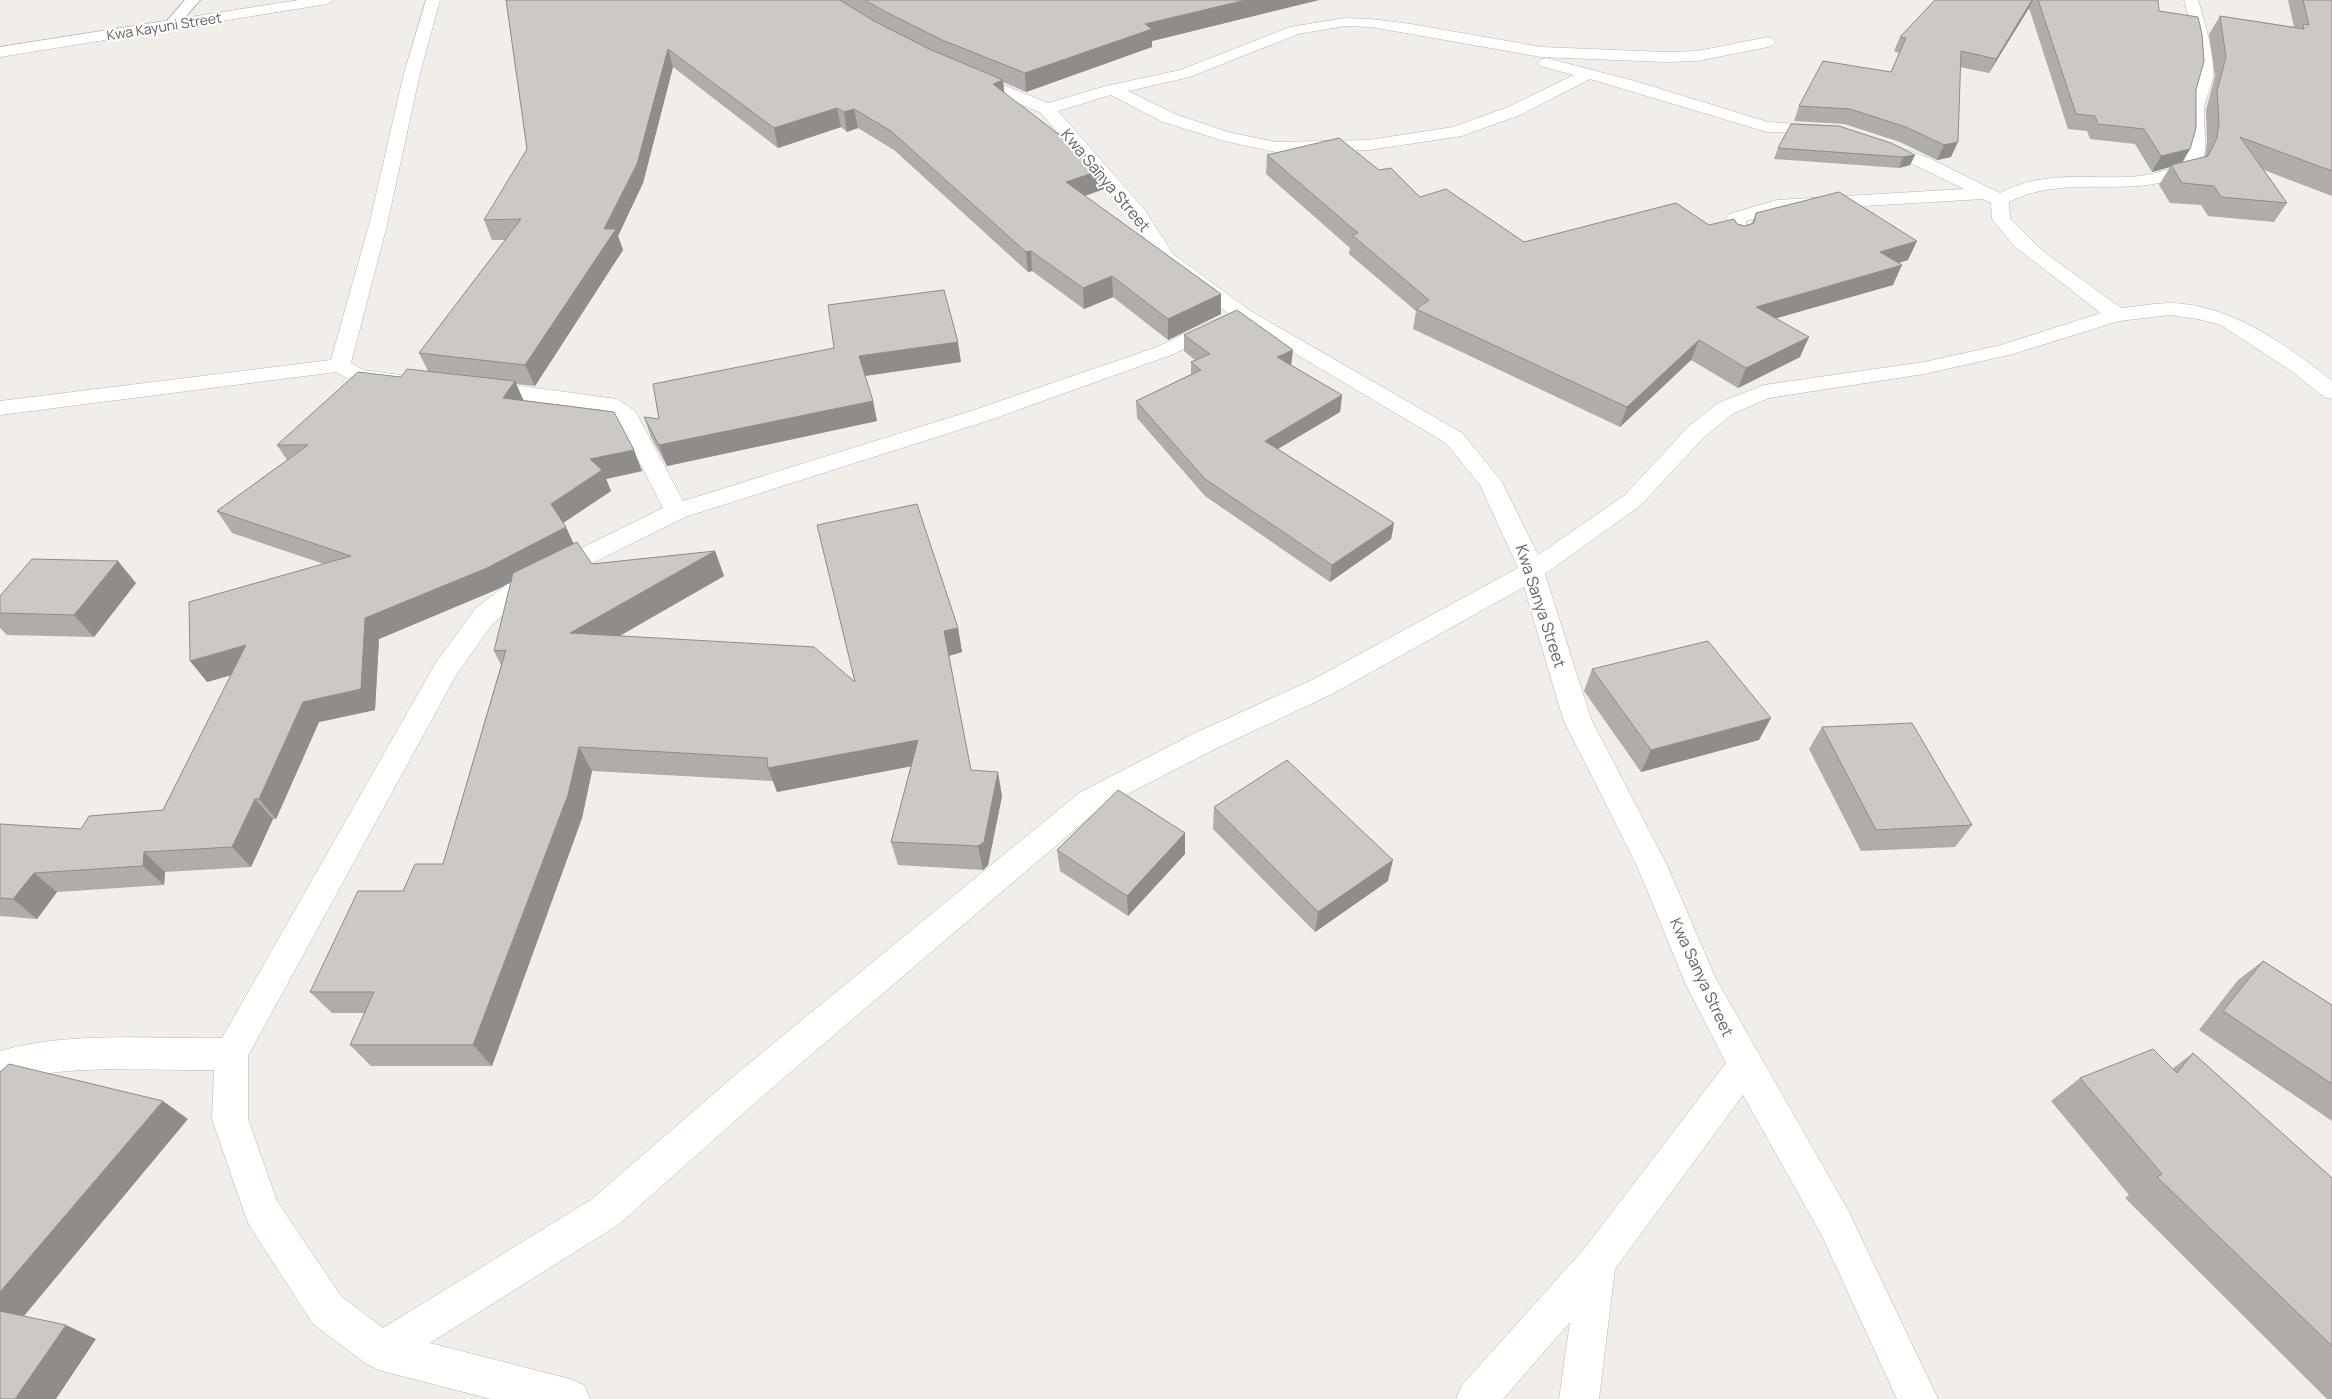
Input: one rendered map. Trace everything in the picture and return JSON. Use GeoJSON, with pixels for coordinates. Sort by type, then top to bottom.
{"type":"FeatureCollection","features":[{"type":"Feature","properties":{"kind":"street","name":"Kwa Kayuni Street"},"geometry":{"type":"LineString","coordinates":[[0,52],[327,0]]}},
{"type":"Feature","properties":{"kind":"street"},"geometry":{"type":"LineString","coordinates":[[340,365],[378,225],[412,73],[433,0]]}},
{"type":"Feature","properties":{"kind":"street"},"geometry":{"type":"LineString","coordinates":[[1738,237],[1736,218],[1777,206],[1993,196],[2068,181],[2140,181],[2189,170],[2198,150],[2196,111],[2199,92],[2205,77],[2199,27],[2191,0]]}},
{"type":"Feature","properties":{"kind":"street"},"geometry":{"type":"LineString","coordinates":[[1047,109],[1112,89],[1184,74],[1295,30],[1345,22],[1372,23],[1541,52],[1666,57],[1716,53],[1768,42]]}},
{"type":"Feature","properties":{"kind":"street"},"geometry":{"type":"LineString","coordinates":[[1473,41],[1504,53],[1629,84],[1767,127],[1837,130],[1893,148],[1993,196],[2000,218],[2012,232],[2031,250],[2117,315]]}},
{"type":"Feature","properties":{"kind":"street","name":"Kwa Sanya Street"},"geometry":{"type":"LineString","coordinates":[[947,67],[1047,109],[1138,214],[1166,258],[1242,314],[1454,438],[1490,482],[1532,571],[1577,719],[1652,865],[1702,985],[1745,1065],[1835,1222],[1918,1399]]}},
{"type":"Feature","properties":{"kind":"street"},"geometry":{"type":"LineString","coordinates":[[1112,89],[1169,118],[1224,136],[1276,147],[1369,145],[1456,132],[1514,112],[1588,74]]}},
{"type":"Feature","properties":{"kind":"street"},"geometry":{"type":"LineString","coordinates":[[382,1350],[605,1212],[753,1082],[1089,801],[1203,742],[1322,687],[1532,571],[1633,500],[1662,471],[1696,432],[1726,408],[1764,392],[1924,368],[2006,350],[2117,315],[2170,309],[2200,313],[2228,321],[2302,368],[2332,392]]}},
{"type":"Feature","properties":{"kind":"street"},"geometry":{"type":"LineString","coordinates":[[570,1399],[382,1350],[327,1310],[262,1212],[230,1119],[231,1054],[446,670],[484,616],[515,591],[677,511],[979,416],[1164,351],[1242,314]]}},
{"type":"Feature","properties":{"kind":"street"},"geometry":{"type":"LineString","coordinates":[[0,408],[248,375],[340,365],[356,376],[413,382]]}},
{"type":"Feature","properties":{"kind":"street"},"geometry":{"type":"LineString","coordinates":[[468,386],[608,404],[627,416],[677,511]]}},
{"type":"Feature","properties":{"kind":"street"},"geometry":{"type":"LineString","coordinates":[[0,1067],[28,1059],[79,1055],[231,1054]]}},
{"type":"Feature","properties":{"kind":"street"},"geometry":{"type":"LineString","coordinates":[[1476,1399],[1597,1262],[1745,1065]]}},
{"type":"Feature","properties":{"kind":"street"},"geometry":{"type":"LineString","coordinates":[[1579,1399],[1597,1262]]}},
{"type":"Feature","properties":{"kind":"lane"},"geometry":{"type":"LineString","coordinates":[[171,24],[194,0]]}},
{"type":"Feature","properties":{"kind":"building"},"geometry":{"type":"Polygon","coordinates":[[[506,0],[840,0],[872,20],[929,49],[1003,80],[993,84],[1104,169],[1066,182],[1221,294],[1168,319],[1112,276],[1083,288],[1031,251],[1026,252],[891,131],[854,109],[844,112],[837,108],[774,128],[668,49],[637,164],[604,229],[616,229],[525,365],[419,353],[521,219],[484,220],[527,149],[506,0]]]}},
{"type":"Feature","properties":{"kind":"building"},"geometry":{"type":"Polygon","coordinates":[[[865,0],[1246,0],[1145,24],[1152,29],[1025,73],[942,40],[865,0]]]}},
{"type":"Feature","properties":{"kind":"building"},"geometry":{"type":"Polygon","coordinates":[[[1935,0],[2032,0],[1996,59],[1961,51],[1958,142],[1944,145],[1906,127],[1850,109],[1799,106],[1823,61],[1891,72],[1906,38],[1900,37],[1935,0]]]}},
{"type":"Feature","properties":{"kind":"building"},"geometry":{"type":"Polygon","coordinates":[[[2038,0],[2158,0],[2159,11],[2198,17],[2202,34],[2204,61],[2196,90],[2196,128],[2190,149],[2161,156],[2144,129],[2098,124],[2095,116],[2076,114],[2038,0]]]}},
{"type":"Feature","properties":{"kind":"building"},"geometry":{"type":"Polygon","coordinates":[[[2303,0],[2332,0],[2332,171],[2240,137],[2287,203],[2221,197],[2214,186],[2182,183],[2171,165],[2208,156],[2217,138],[2219,123],[2217,91],[2226,57],[2220,16],[2304,29],[2303,24],[2309,25],[2303,0]]]}},
{"type":"Feature","properties":{"kind":"building"},"geometry":{"type":"Polygon","coordinates":[[[1791,124],[1839,126],[1891,143],[1915,155],[1903,157],[1778,148],[1791,124]]]}},
{"type":"Feature","properties":{"kind":"building"},"geometry":{"type":"Polygon","coordinates":[[[1339,138],[1379,170],[1391,168],[1420,197],[1446,189],[1524,242],[1676,203],[1709,225],[1734,219],[1737,224],[1745,226],[1754,223],[1756,213],[1839,192],[1917,241],[1880,252],[1902,265],[1756,307],[1809,337],[1746,368],[1699,340],[1627,407],[1416,309],[1429,300],[1352,235],[1358,233],[1267,155],[1339,138]]]}},
{"type":"Feature","properties":{"kind":"building"},"geometry":{"type":"Polygon","coordinates":[[[944,290],[958,342],[859,356],[873,401],[659,445],[644,417],[659,419],[653,384],[834,348],[828,305],[944,290]]]}},
{"type":"Feature","properties":{"kind":"building"},"geometry":{"type":"Polygon","coordinates":[[[1237,310],[1293,350],[1277,357],[1342,395],[1265,441],[1394,523],[1332,565],[1205,479],[1136,401],[1201,370],[1191,362],[1210,354],[1184,335],[1237,310]]]}},
{"type":"Feature","properties":{"kind":"building"},"geometry":{"type":"Polygon","coordinates":[[[407,369],[515,381],[503,398],[614,412],[634,450],[590,459],[602,470],[551,504],[566,527],[487,568],[365,618],[361,689],[303,702],[259,799],[255,799],[232,847],[144,852],[143,866],[34,873],[13,899],[0,898],[0,824],[81,829],[89,816],[163,810],[246,645],[190,661],[189,602],[351,556],[217,511],[308,445],[277,445],[358,372],[401,377],[407,369]]]}},
{"type":"Feature","properties":{"kind":"building"},"geometry":{"type":"Polygon","coordinates":[[[917,504],[958,628],[944,631],[971,770],[998,772],[984,842],[978,846],[891,842],[918,740],[768,768],[767,758],[579,747],[568,795],[473,1045],[350,1045],[374,992],[310,992],[358,891],[403,891],[415,864],[443,864],[506,650],[494,651],[513,573],[577,542],[592,564],[715,551],[570,633],[814,647],[855,682],[817,525],[917,504]]]}},
{"type":"Feature","properties":{"kind":"building"},"geometry":{"type":"Polygon","coordinates":[[[32,559],[118,561],[74,615],[0,613],[0,596],[32,559]]]}},
{"type":"Feature","properties":{"kind":"building"},"geometry":{"type":"Polygon","coordinates":[[[1708,641],[1771,718],[1651,750],[1592,669],[1708,641]]]}},
{"type":"Feature","properties":{"kind":"building"},"geometry":{"type":"Polygon","coordinates":[[[1912,723],[1972,825],[1876,830],[1822,727],[1912,723]]]}},
{"type":"Feature","properties":{"kind":"building"},"geometry":{"type":"Polygon","coordinates":[[[1287,760],[1393,860],[1318,912],[1214,807],[1287,760]]]}},
{"type":"Feature","properties":{"kind":"building"},"geometry":{"type":"Polygon","coordinates":[[[1118,790],[1185,833],[1127,896],[1057,850],[1118,790]]]}},
{"type":"Feature","properties":{"kind":"building"},"geometry":{"type":"Polygon","coordinates":[[[2263,961],[2332,1005],[2332,1084],[2223,1011],[2263,961]]]}},
{"type":"Feature","properties":{"kind":"building"},"geometry":{"type":"Polygon","coordinates":[[[2153,1049],[2177,1073],[2193,1053],[2332,1178],[2332,1346],[2157,1177],[2162,1174],[2080,1078],[2153,1049]]]}},
{"type":"Feature","properties":{"kind":"building"},"geometry":{"type":"Polygon","coordinates":[[[9,1064],[163,1101],[0,1292],[0,1072],[9,1064]]]}},
{"type":"Feature","properties":{"kind":"building"},"geometry":{"type":"Polygon","coordinates":[[[0,1311],[66,1325],[15,1399],[0,1399],[0,1311]]]}}]}
